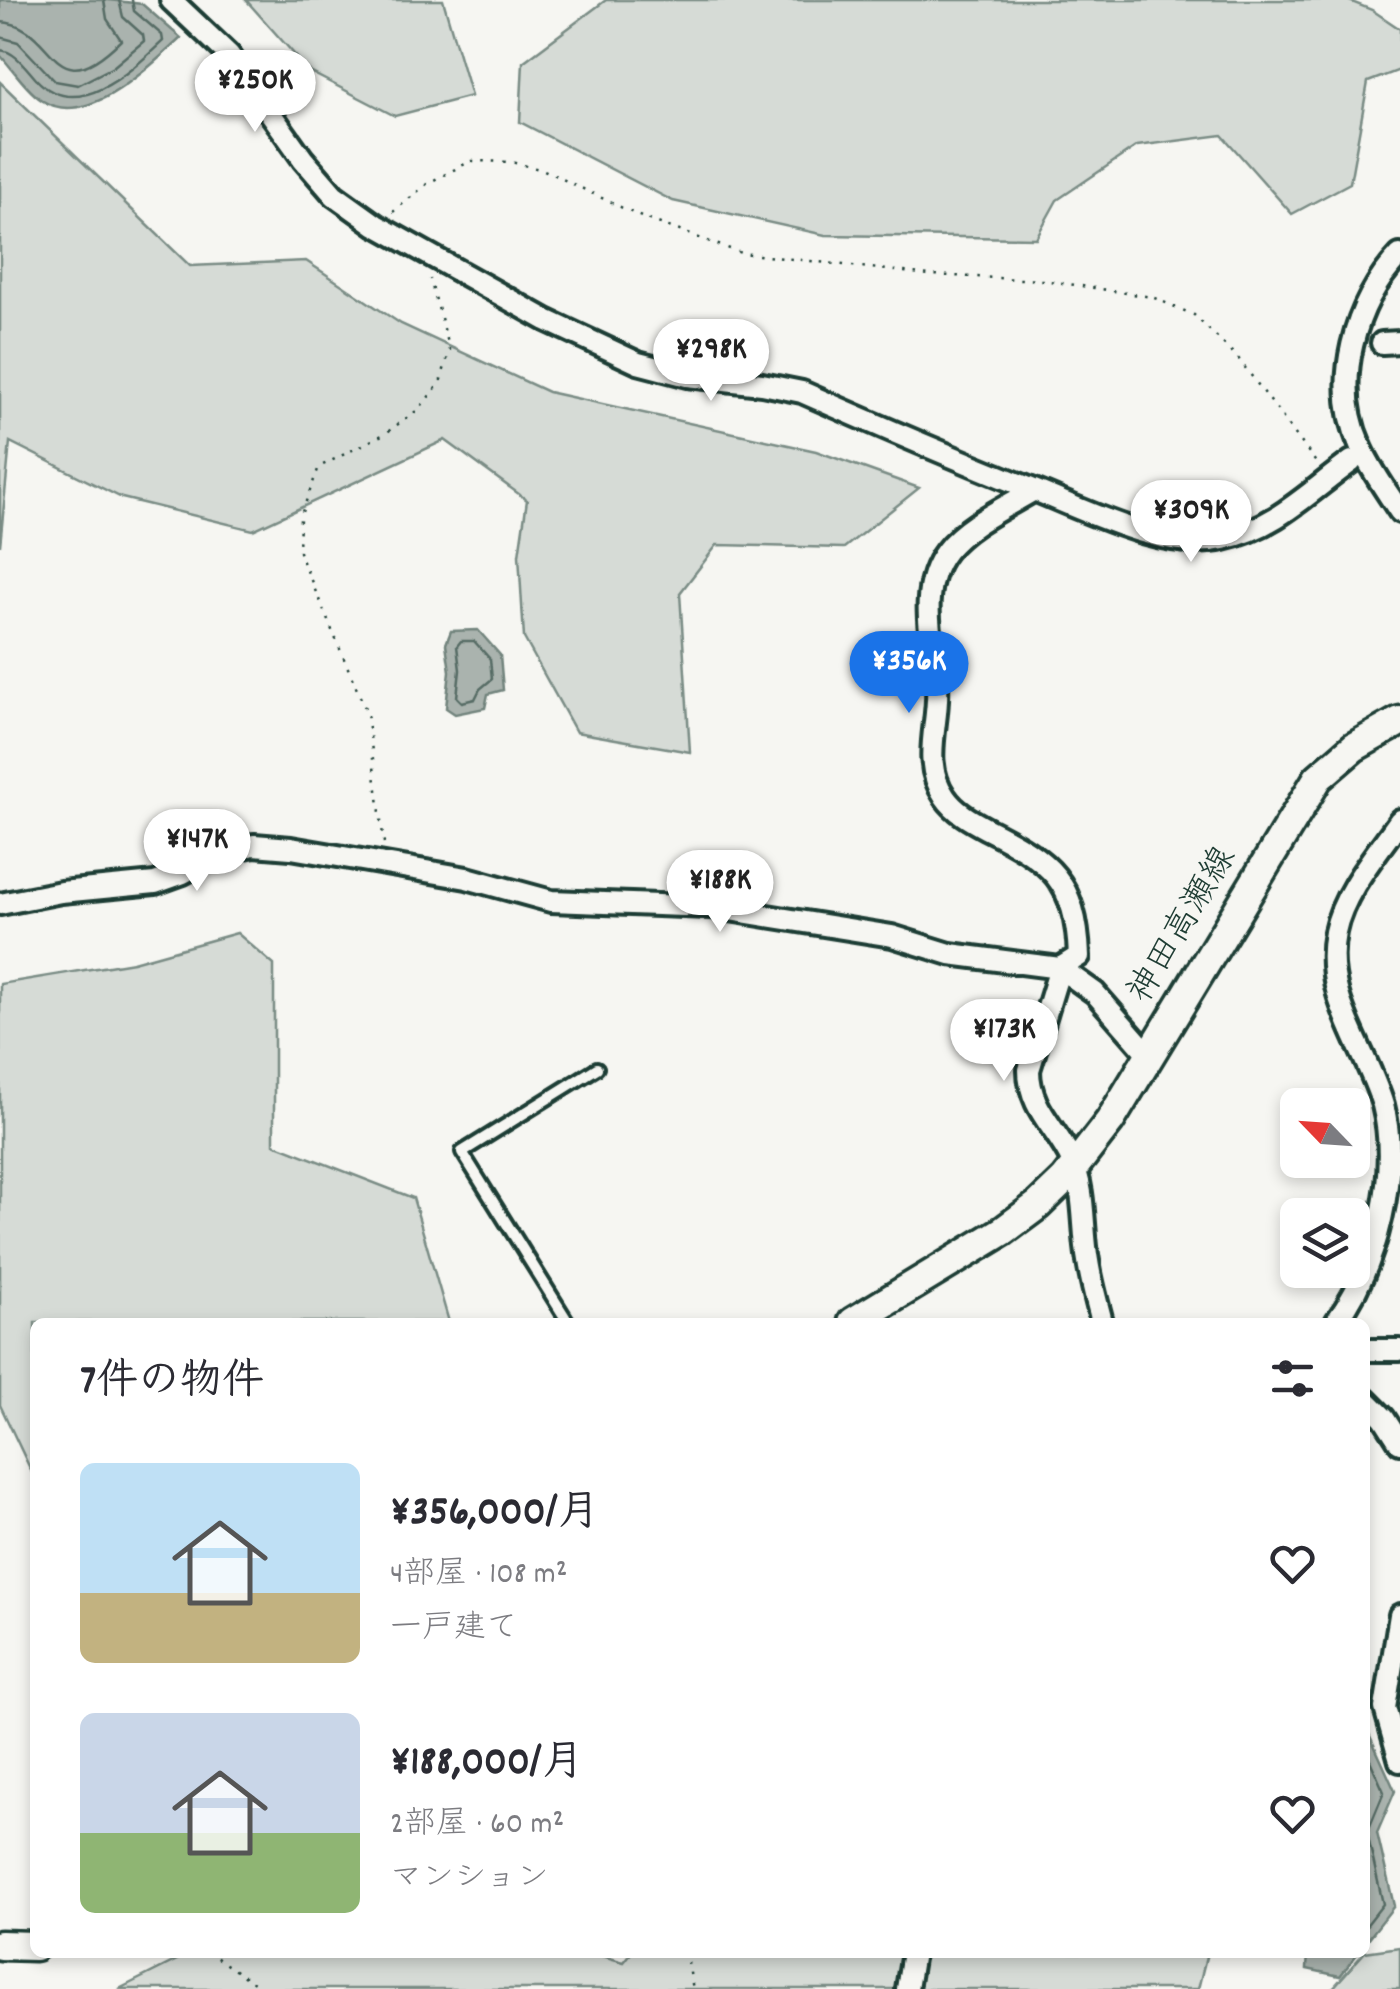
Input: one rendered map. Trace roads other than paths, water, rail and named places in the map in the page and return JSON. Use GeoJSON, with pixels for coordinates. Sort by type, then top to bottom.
{"type":"FeatureCollection","features":[{"type":"Feature","properties":{"kind":"main road","name":"神田高瀬線"},"geometry":{"type":"LineString","coordinates":[[861,1318],[1003,1231],[1038,1206],[1074,1168],[1110,1121],[1318,778],[1354,747],[1400,721]]}},
{"type":"Feature","properties":{"kind":"main road"},"geometry":{"type":"LineString","coordinates":[[0,1944],[30,1946]]}},
{"type":"Feature","properties":{"kind":"street"},"geometry":{"type":"LineString","coordinates":[[171,0],[229,55],[303,160],[334,195],[376,225],[546,320],[638,364],[688,376],[802,392],[1098,516],[1174,540],[1218,541],[1242,534],[1278,518],[1352,461]]}},
{"type":"Feature","properties":{"kind":"street"},"geometry":{"type":"LineString","coordinates":[[1400,256],[1377,285],[1361,318],[1348,380],[1359,444],[1400,512]]}},
{"type":"Feature","properties":{"kind":"street"},"geometry":{"type":"LineString","coordinates":[[1034,490],[947,550],[934,573],[928,616],[937,684],[930,765],[943,795],[955,810],[1022,846],[1069,891],[1079,956],[1060,968],[1029,1070],[1029,1086],[1044,1120],[1074,1168],[1088,1263],[1101,1318]]}},
{"type":"Feature","properties":{"kind":"street"},"geometry":{"type":"LineString","coordinates":[[1338,1318],[1361,1277],[1394,1200],[1391,1146],[1383,1104],[1338,998],[1332,965],[1335,928],[1350,895],[1400,820]]}},
{"type":"Feature","properties":{"kind":"street"},"geometry":{"type":"LineString","coordinates":[[0,904],[62,892],[155,884],[221,852],[254,845],[467,878],[551,901],[711,907],[892,936],[950,954],[1060,968],[1095,993],[1150,1056]]}},
{"type":"Feature","properties":{"kind":"street"},"geometry":{"type":"LineString","coordinates":[[1370,1350],[1400,1350]]}},
{"type":"Feature","properties":{"kind":"street"},"geometry":{"type":"LineString","coordinates":[[1370,1404],[1400,1443]]}},
{"type":"Feature","properties":{"kind":"street"},"geometry":{"type":"LineString","coordinates":[[1400,1615],[1385,1708],[1400,1761]]}},
{"type":"Feature","properties":{"kind":"street"},"geometry":{"type":"LineString","coordinates":[[907,1989],[913,1958]]}},
{"type":"Feature","properties":{"kind":"lane"},"geometry":{"type":"LineString","coordinates":[[566,1318],[462,1152],[598,1068]]}},
{"type":"Feature","properties":{"kind":"water"},"geometry":{"type":"Polygon","coordinates":[[[0,0],[108,0],[142,4],[181,38],[136,78],[98,101],[61,107],[37,97],[0,55],[0,0]]]}},
{"type":"Feature","properties":{"kind":"water"},"geometry":{"type":"Polygon","coordinates":[[[478,630],[500,655],[503,690],[488,694],[485,708],[455,714],[446,708],[450,671],[446,644],[451,631],[478,630]]]}},
{"type":"Feature","properties":{"kind":"water"},"geometry":{"type":"Polygon","coordinates":[[[1370,1736],[1395,1791],[1377,1833],[1394,1906],[1370,1937],[1370,1736]]]}},
{"type":"Feature","properties":{"kind":"water"},"geometry":{"type":"Polygon","coordinates":[[[1308,1958],[1354,1958],[1340,1976],[1307,1969],[1308,1958]]]}}]}
